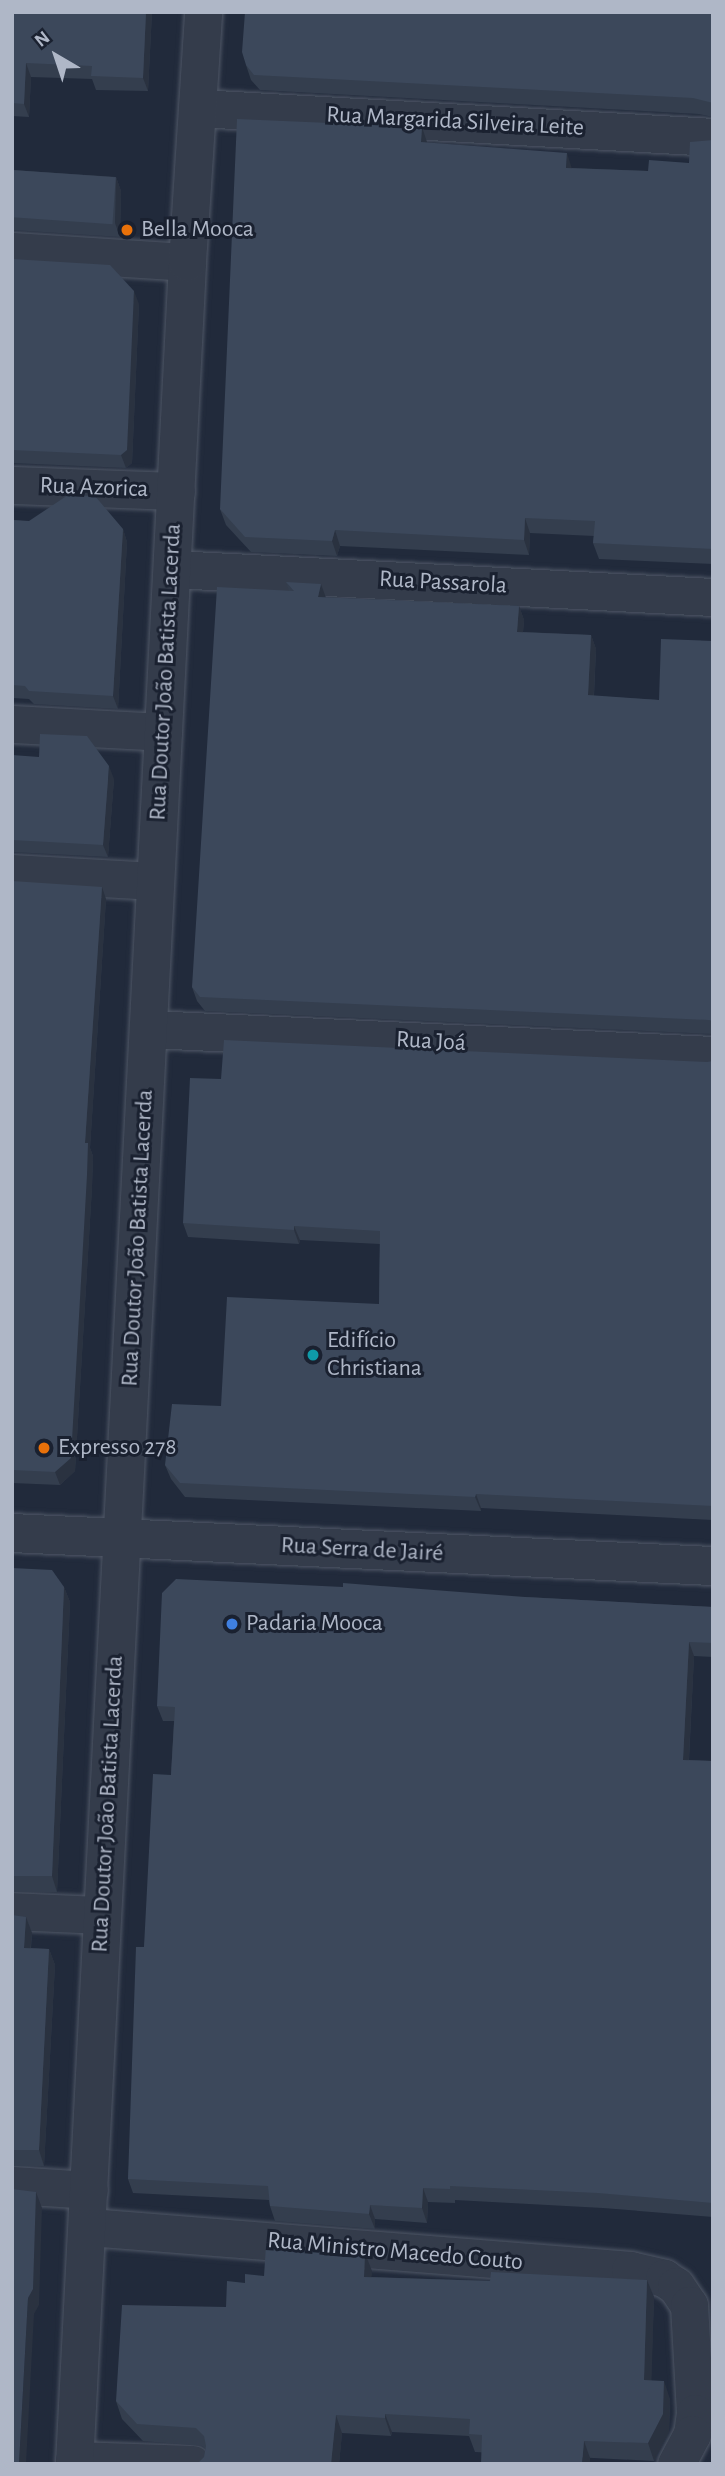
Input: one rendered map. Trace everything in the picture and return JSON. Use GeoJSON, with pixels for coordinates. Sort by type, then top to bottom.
{"type":"FeatureCollection","features":[{"type":"Feature","properties":{"kind":"street","name":"Rua Doutor João Batista Lacerda"},"geometry":{"type":"LineString","coordinates":[[74,2462],[89,2227],[102,1915],[187,262],[203,12]]}},
{"type":"Feature","properties":{"kind":"street","name":"Rua Margarida Silveira Leite"},"geometry":{"type":"LineString","coordinates":[[198,108],[713,137]]}},
{"type":"Feature","properties":{"kind":"street"},"geometry":{"type":"LineString","coordinates":[[12,251],[187,262]]}},
{"type":"Feature","properties":{"kind":"street","name":"Rua Azorica"},"geometry":{"type":"LineString","coordinates":[[12,485],[176,491]]}},
{"type":"Feature","properties":{"kind":"street","name":"Rua Passarola"},"geometry":{"type":"LineString","coordinates":[[173,569],[713,597]]}},
{"type":"Feature","properties":{"kind":"street"},"geometry":{"type":"LineString","coordinates":[[12,724],[163,732]]}},
{"type":"Feature","properties":{"kind":"street"},"geometry":{"type":"LineString","coordinates":[[12,873],[155,881]]}},
{"type":"Feature","properties":{"kind":"street","name":"Rua Joá"},"geometry":{"type":"LineString","coordinates":[[149,1029],[713,1055]]}},
{"type":"Feature","properties":{"kind":"street","name":"Rua Serra de Jairé"},"geometry":{"type":"LineString","coordinates":[[12,1533],[713,1566]]}},
{"type":"Feature","properties":{"kind":"street"},"geometry":{"type":"LineString","coordinates":[[12,1911],[102,1915]]}},
{"type":"Feature","properties":{"kind":"street"},"geometry":{"type":"LineString","coordinates":[[12,2185],[89,2190]]}},
{"type":"Feature","properties":{"kind":"street","name":"Rua Ministro Macedo Couto"},"geometry":{"type":"LineString","coordinates":[[89,2227],[630,2270],[664,2278],[676,2286],[689,2305],[695,2413],[692,2434],[676,2464]]}},
{"type":"Feature","properties":{"kind":"street"},"geometry":{"type":"LineString","coordinates":[[74,2462],[192,2464]]}},
{"type":"Feature","properties":{"kind":"building"},"geometry":{"type":"Polygon","coordinates":[[[12,12],[146,12],[143,78],[91,76],[92,66],[26,63],[24,104],[12,103],[12,12]]]}},
{"type":"Feature","properties":{"kind":"building"},"geometry":{"type":"Polygon","coordinates":[[[245,12],[713,12],[713,103],[693,98],[254,75],[246,65],[242,52],[245,12]]]}},
{"type":"Feature","properties":{"kind":"building"},"geometry":{"type":"Polygon","coordinates":[[[237,119],[422,127],[421,142],[567,153],[566,168],[648,171],[649,160],[689,163],[690,142],[713,140],[713,549],[593,543],[595,521],[525,518],[524,540],[335,530],[332,541],[245,537],[220,509],[237,119]]]}},
{"type":"Feature","properties":{"kind":"building"},"geometry":{"type":"Polygon","coordinates":[[[12,170],[116,177],[112,224],[12,217],[12,170]]]}},
{"type":"Feature","properties":{"kind":"building"},"geometry":{"type":"Polygon","coordinates":[[[12,259],[110,265],[134,291],[127,450],[121,455],[12,450],[12,259]]]}},
{"type":"Feature","properties":{"kind":"building"},"geometry":{"type":"Polygon","coordinates":[[[68,495],[95,496],[123,529],[113,696],[29,691],[25,686],[12,685],[12,520],[29,521],[68,495]]]}},
{"type":"Feature","properties":{"kind":"building"},"geometry":{"type":"Polygon","coordinates":[[[286,582],[321,584],[318,597],[519,606],[517,632],[591,635],[588,695],[659,700],[661,639],[713,641],[713,1021],[200,997],[192,987],[217,587],[294,591],[286,582]]]}},
{"type":"Feature","properties":{"kind":"building"},"geometry":{"type":"Polygon","coordinates":[[[40,734],[87,736],[109,766],[103,845],[12,840],[12,755],[39,757],[40,734]]]}},
{"type":"Feature","properties":{"kind":"building"},"geometry":{"type":"Polygon","coordinates":[[[12,881],[102,887],[85,1143],[88,1143],[87,1175],[71,1458],[55,1472],[12,1470],[12,881]]]}},
{"type":"Feature","properties":{"kind":"building"},"geometry":{"type":"Polygon","coordinates":[[[224,1040],[713,1061],[713,1506],[180,1483],[165,1465],[172,1404],[221,1406],[227,1297],[379,1304],[380,1231],[294,1226],[294,1230],[183,1223],[190,1078],[221,1079],[224,1040]]]}},
{"type":"Feature","properties":{"kind":"building"},"geometry":{"type":"Polygon","coordinates":[[[12,1568],[52,1570],[64,1587],[52,1876],[12,1876],[12,1568]]]}},
{"type":"Feature","properties":{"kind":"building"},"geometry":{"type":"Polygon","coordinates":[[[176,1579],[343,1587],[343,1583],[525,1597],[713,1607],[713,1643],[689,1642],[683,1760],[713,1761],[713,2203],[598,2193],[450,2186],[450,2189],[423,2188],[422,2208],[370,2205],[369,2214],[270,2206],[268,2186],[128,2179],[136,1947],[144,1947],[153,1774],[171,1775],[175,1707],[157,1706],[162,1593],[176,1579]]]}},
{"type":"Feature","properties":{"kind":"building"},"geometry":{"type":"Polygon","coordinates":[[[12,1915],[26,1917],[24,1948],[49,1949],[39,2150],[12,2150],[12,1915]]]}},
{"type":"Feature","properties":{"kind":"building"},"geometry":{"type":"Polygon","coordinates":[[[12,2189],[36,2192],[33,2289],[28,2298],[19,2464],[12,2464],[12,2189]]]}},
{"type":"Feature","properties":{"kind":"building"},"geometry":{"type":"Polygon","coordinates":[[[266,2245],[365,2253],[364,2277],[490,2281],[491,2272],[647,2280],[644,2380],[664,2381],[663,2414],[648,2443],[584,2441],[582,2464],[481,2464],[482,2435],[469,2434],[470,2419],[385,2414],[385,2418],[336,2415],[331,2464],[197,2464],[204,2457],[206,2446],[204,2436],[196,2428],[137,2424],[116,2401],[122,2305],[226,2307],[227,2281],[245,2283],[245,2274],[264,2276],[266,2245]]]}},
{"type":"Feature","properties":{"kind":"place","name":"Bella Mooca"},"geometry":{"type":"Point","coordinates":[127,230]}},
{"type":"Feature","properties":{"kind":"place","name":"Edifício Christiana"},"geometry":{"type":"Point","coordinates":[313,1355]}},
{"type":"Feature","properties":{"kind":"place","name":"Expresso 278"},"geometry":{"type":"Point","coordinates":[44,1448]}},
{"type":"Feature","properties":{"kind":"place","name":"Padaria Mooca"},"geometry":{"type":"Point","coordinates":[232,1624]}}]}
